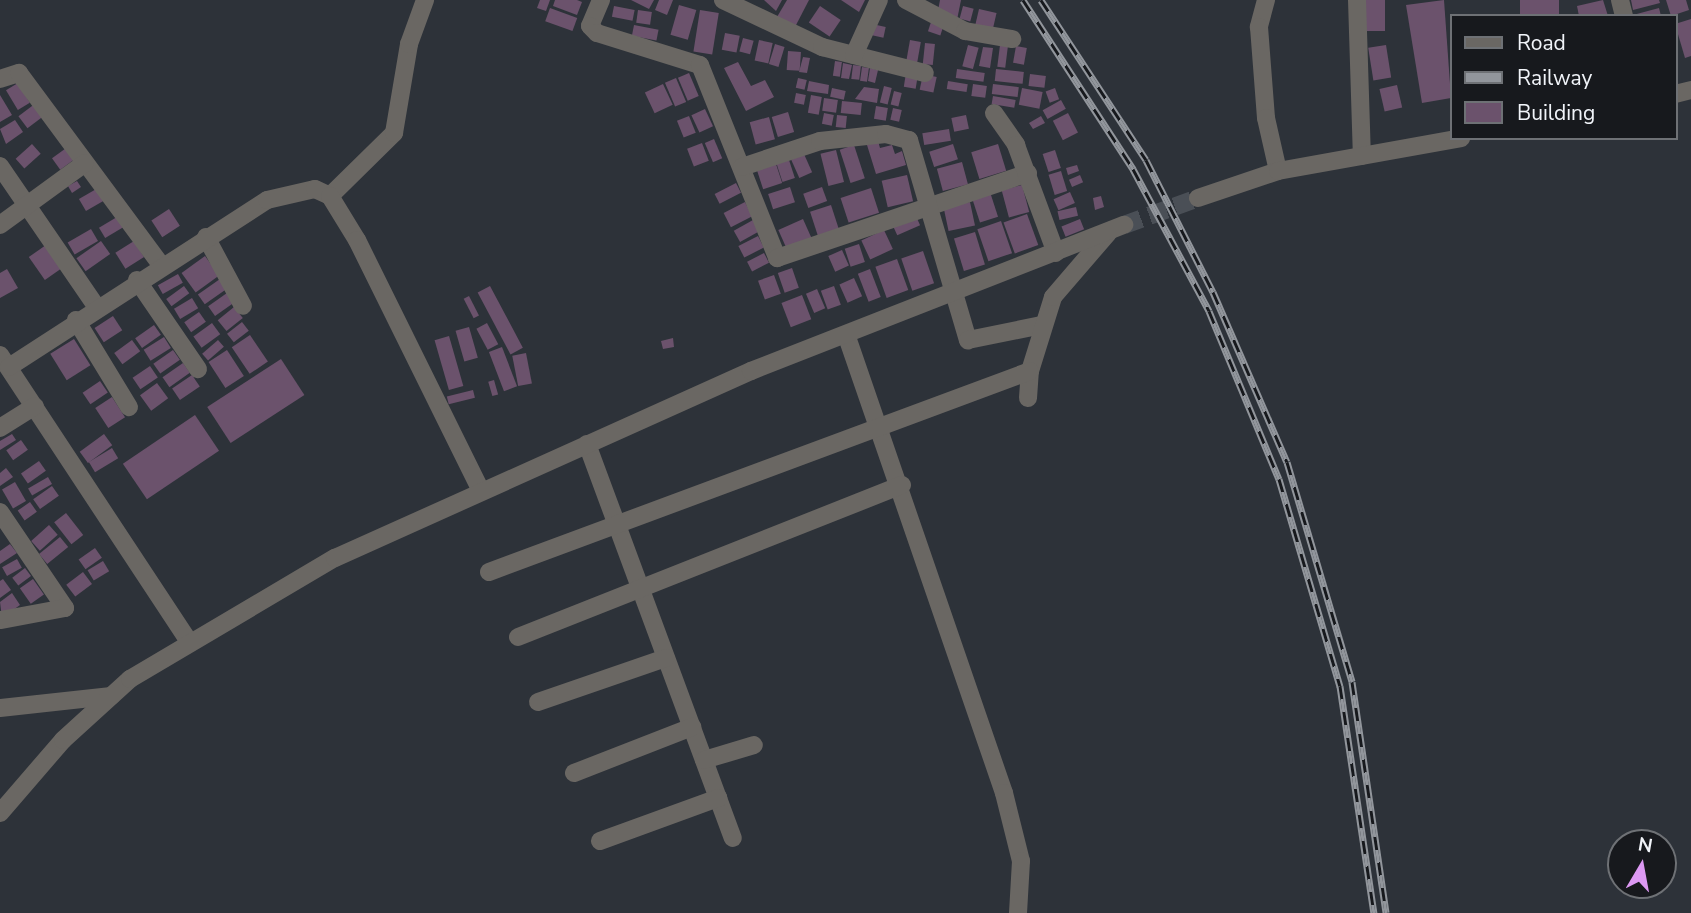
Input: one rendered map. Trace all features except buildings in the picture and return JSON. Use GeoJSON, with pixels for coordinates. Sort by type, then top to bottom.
{"type":"FeatureCollection","features":[{"type":"Feature","properties":{"kind":"street"},"geometry":{"type":"LineString","coordinates":[[330,197],[394,133],[409,44],[425,0]]}},
{"type":"Feature","properties":{"kind":"street"},"geometry":{"type":"LineString","coordinates":[[601,0],[590,26],[597,33],[700,65],[777,258],[1028,173]]}},
{"type":"Feature","properties":{"kind":"street"},"geometry":{"type":"LineString","coordinates":[[723,0],[768,26],[854,55],[925,73]]}},
{"type":"Feature","properties":{"kind":"street"},"geometry":{"type":"LineString","coordinates":[[854,55],[879,0]]}},
{"type":"Feature","properties":{"kind":"street"},"geometry":{"type":"LineString","coordinates":[[906,0],[965,31],[1012,39]]}},
{"type":"Feature","properties":{"kind":"street"},"geometry":{"type":"LineString","coordinates":[[1266,0],[1259,27],[1266,118],[1279,171]]}},
{"type":"Feature","properties":{"kind":"street"},"geometry":{"type":"LineString","coordinates":[[1357,0],[1362,156]]}},
{"type":"Feature","properties":{"kind":"street"},"geometry":{"type":"LineString","coordinates":[[0,79],[19,72],[161,265]]}},
{"type":"Feature","properties":{"kind":"street"},"geometry":{"type":"LineString","coordinates":[[994,113],[1028,173],[1056,253]]}},
{"type":"Feature","properties":{"kind":"street"},"geometry":{"type":"LineString","coordinates":[[742,167],[820,141],[886,134],[909,140],[968,340],[1042,325]]}},
{"type":"Feature","properties":{"kind":"street"},"geometry":{"type":"LineString","coordinates":[[1198,198],[1279,171],[1450,140]]}},
{"type":"Feature","properties":{"kind":"street"},"geometry":{"type":"LineString","coordinates":[[0,225],[85,163]]}},
{"type":"Feature","properties":{"kind":"street"},"geometry":{"type":"LineString","coordinates":[[0,166],[96,306]]}},
{"type":"Feature","properties":{"kind":"street"},"geometry":{"type":"LineString","coordinates":[[190,643],[5,361],[76,320],[267,200],[315,189],[330,197],[481,491]]}},
{"type":"Feature","properties":{"kind":"street"},"geometry":{"type":"LineString","coordinates":[[0,813],[111,696],[190,643],[335,558],[587,444],[1117,228],[1053,298],[1042,325],[1030,371],[1028,398]]}},
{"type":"Feature","properties":{"kind":"street"},"geometry":{"type":"LineString","coordinates":[[206,237],[243,306]]}},
{"type":"Feature","properties":{"kind":"street"},"geometry":{"type":"LineString","coordinates":[[136,280],[198,369]]}},
{"type":"Feature","properties":{"kind":"street"},"geometry":{"type":"LineString","coordinates":[[76,320],[129,407]]}},
{"type":"Feature","properties":{"kind":"street"},"geometry":{"type":"LineString","coordinates":[[847,337],[902,485],[1004,793],[1021,861],[1018,913]]}},
{"type":"Feature","properties":{"kind":"street"},"geometry":{"type":"LineString","coordinates":[[489,572],[880,429],[1030,371]]}},
{"type":"Feature","properties":{"kind":"street"},"geometry":{"type":"LineString","coordinates":[[0,428],[35,406]]}},
{"type":"Feature","properties":{"kind":"street"},"geometry":{"type":"LineString","coordinates":[[587,444],[733,838]]}},
{"type":"Feature","properties":{"kind":"street"},"geometry":{"type":"LineString","coordinates":[[518,638],[902,485]]}},
{"type":"Feature","properties":{"kind":"street"},"geometry":{"type":"LineString","coordinates":[[0,512],[65,608],[0,620]]}},
{"type":"Feature","properties":{"kind":"street"},"geometry":{"type":"LineString","coordinates":[[538,702],[666,658]]}},
{"type":"Feature","properties":{"kind":"street"},"geometry":{"type":"LineString","coordinates":[[0,708],[111,696]]}},
{"type":"Feature","properties":{"kind":"street"},"geometry":{"type":"LineString","coordinates":[[574,773],[692,727]]}},
{"type":"Feature","properties":{"kind":"street"},"geometry":{"type":"LineString","coordinates":[[704,760],[754,745]]}},
{"type":"Feature","properties":{"kind":"street"},"geometry":{"type":"LineString","coordinates":[[600,841],[718,799]]}},
{"type":"Feature","properties":{"kind":"tunnel"},"geometry":{"type":"LineString","coordinates":[[1124,225],[1198,198]]}},
{"type":"Feature","properties":{"kind":"railway"},"geometry":{"type":"LineString","coordinates":[[1023,0],[1133,169],[1209,311],[1279,479],[1340,686],[1374,913]]}},
{"type":"Feature","properties":{"kind":"railway"},"geometry":{"type":"LineString","coordinates":[[1041,0],[1146,160],[1213,292],[1287,462],[1352,682],[1386,913]]}}]}
